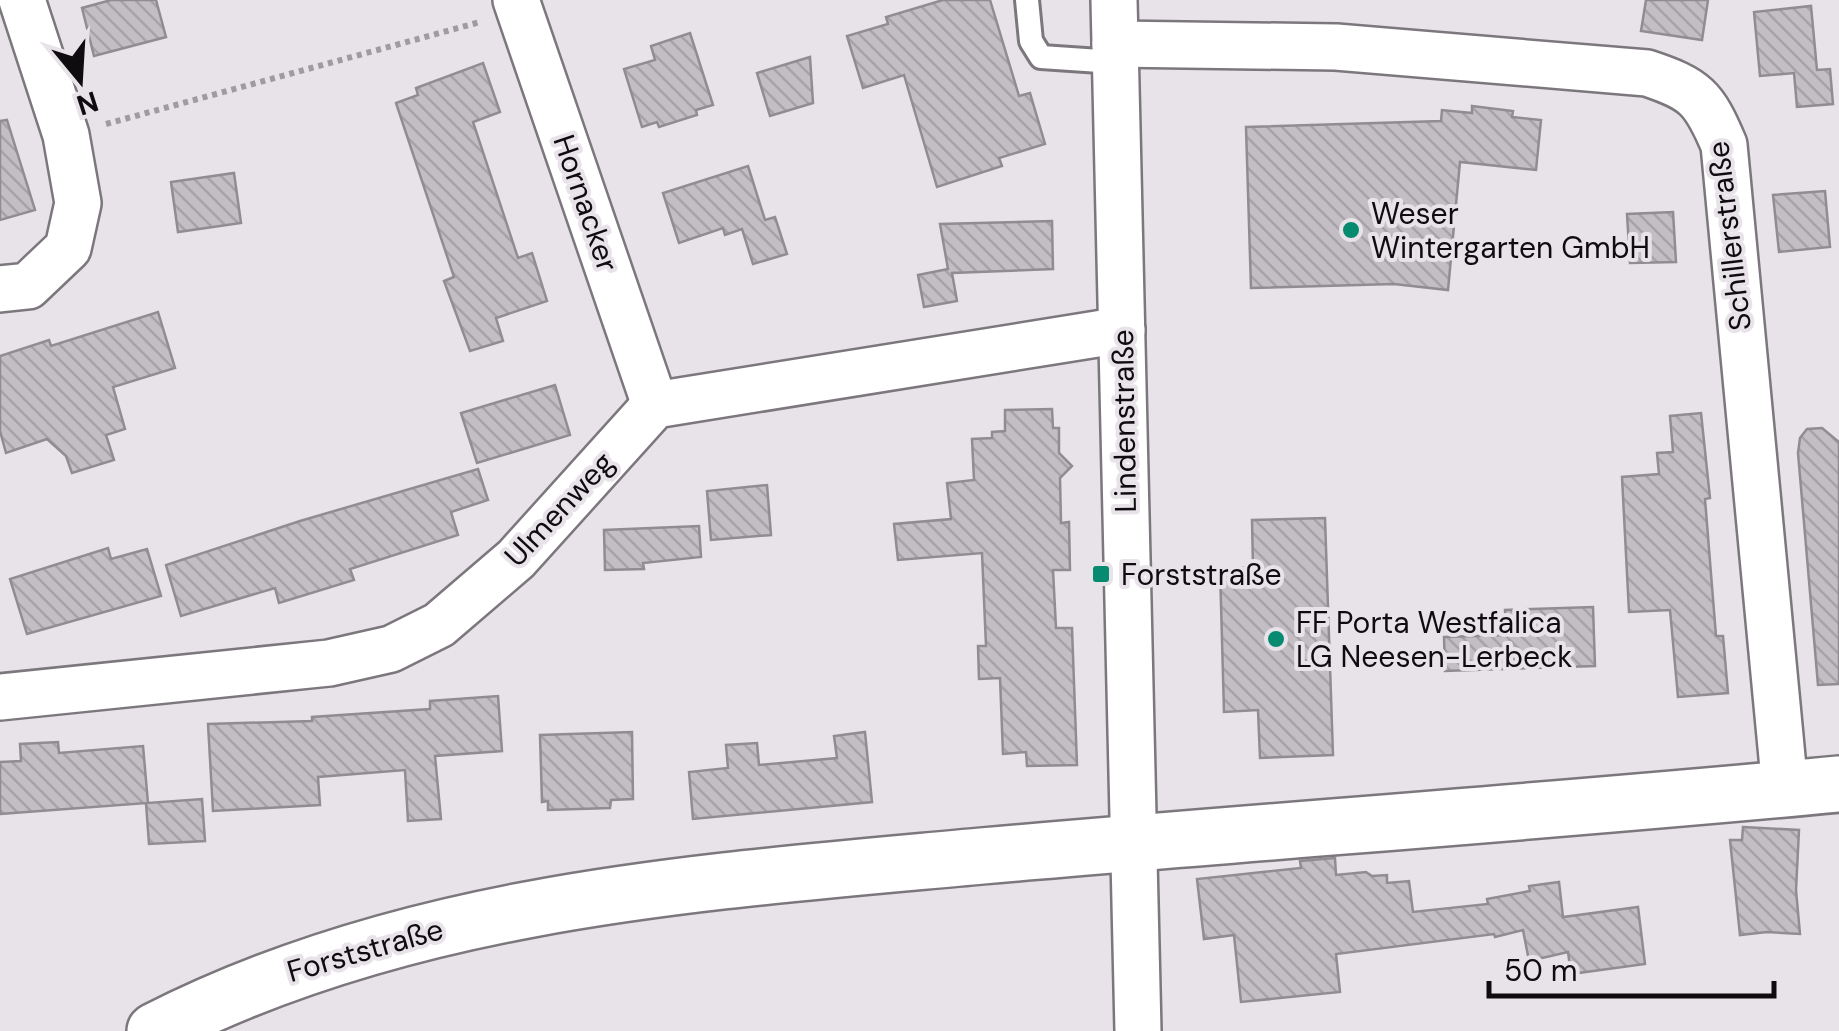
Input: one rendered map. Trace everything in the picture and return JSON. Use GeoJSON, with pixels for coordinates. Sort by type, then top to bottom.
{"type":"FeatureCollection","features":[{"type":"Feature","properties":{"kind":"street"},"geometry":{"type":"LineString","coordinates":[[0,289],[28,286],[68,248],[78,203],[66,135],[22,0]]}},
{"type":"Feature","properties":{"kind":"street","name":"Hornacker"},"geometry":{"type":"LineString","coordinates":[[518,6],[656,405]]}},
{"type":"Feature","properties":{"kind":"street","name":"Lindenstraße"},"geometry":{"type":"LineString","coordinates":[[1115,35],[1138,1031]]}},
{"type":"Feature","properties":{"kind":"street","name":"Schillerstraße"},"geometry":{"type":"LineString","coordinates":[[1115,35],[1336,46],[1646,73],[1685,86],[1710,112],[1724,145],[1785,789]]}},
{"type":"Feature","properties":{"kind":"street"},"geometry":{"type":"LineString","coordinates":[[656,405],[1122,330]]}},
{"type":"Feature","properties":{"kind":"street","name":"Ulmenweg"},"geometry":{"type":"LineString","coordinates":[[0,698],[330,663],[391,649],[439,625],[516,559],[656,405]]}},
{"type":"Feature","properties":{"kind":"street","name":"Forststraße"},"geometry":{"type":"LineString","coordinates":[[155,1031],[220,998],[278,976],[422,930],[684,884],[1839,784]]}},
{"type":"Feature","properties":{"kind":"lane"},"geometry":{"type":"LineString","coordinates":[[1027,0],[1031,40],[1042,57],[1115,35]]}},
{"type":"Feature","properties":{"kind":"path"},"geometry":{"type":"LineString","coordinates":[[66,135],[518,6]]}},
{"type":"Feature","properties":{"kind":"building"},"geometry":{"type":"Polygon","coordinates":[[[111,0],[156,0],[166,37],[94,56],[82,8],[111,0]]]}},
{"type":"Feature","properties":{"kind":"building"},"geometry":{"type":"Polygon","coordinates":[[[943,0],[990,0],[1019,96],[1030,93],[1045,144],[999,158],[1002,166],[937,187],[904,75],[863,88],[847,36],[888,24],[886,17],[943,0]]]}},
{"type":"Feature","properties":{"kind":"building"},"geometry":{"type":"Polygon","coordinates":[[[1646,0],[1708,0],[1702,40],[1641,31],[1646,0]]]}},
{"type":"Feature","properties":{"kind":"building"},"geometry":{"type":"Polygon","coordinates":[[[1811,6],[1817,70],[1830,69],[1833,104],[1797,107],[1794,73],[1760,76],[1754,12],[1811,6]]]}},
{"type":"Feature","properties":{"kind":"building"},"geometry":{"type":"Polygon","coordinates":[[[690,33],[713,105],[696,110],[697,115],[659,127],[657,122],[642,127],[624,69],[655,60],[651,46],[690,33]]]}},
{"type":"Feature","properties":{"kind":"building"},"geometry":{"type":"Polygon","coordinates":[[[810,57],[813,103],[770,116],[757,73],[810,57]]]}},
{"type":"Feature","properties":{"kind":"building"},"geometry":{"type":"Polygon","coordinates":[[[483,63],[500,112],[473,122],[518,258],[532,253],[547,301],[496,318],[503,341],[470,351],[444,281],[454,277],[396,103],[418,95],[416,88],[483,63]]]}},
{"type":"Feature","properties":{"kind":"building","name":"Weser Wintergarten GmbH"},"geometry":{"type":"Polygon","coordinates":[[[1472,106],[1513,111],[1512,117],[1541,120],[1536,170],[1460,162],[1448,290],[1394,284],[1251,288],[1246,127],[1441,121],[1442,110],[1472,113],[1472,106]]]}},
{"type":"Feature","properties":{"kind":"building"},"geometry":{"type":"Polygon","coordinates":[[[7,120],[35,210],[0,220],[0,121],[7,120]]]}},
{"type":"Feature","properties":{"kind":"building"},"geometry":{"type":"Polygon","coordinates":[[[748,166],[765,220],[775,217],[787,254],[753,264],[742,229],[725,235],[723,228],[679,243],[663,193],[748,166]]]}},
{"type":"Feature","properties":{"kind":"building"},"geometry":{"type":"Polygon","coordinates":[[[234,173],[241,223],[178,232],[171,182],[234,173]]]}},
{"type":"Feature","properties":{"kind":"building"},"geometry":{"type":"Polygon","coordinates":[[[1825,191],[1830,247],[1779,252],[1773,195],[1825,191]]]}},
{"type":"Feature","properties":{"kind":"building"},"geometry":{"type":"Polygon","coordinates":[[[1673,212],[1676,262],[1630,263],[1627,214],[1673,212]]]}},
{"type":"Feature","properties":{"kind":"building"},"geometry":{"type":"Polygon","coordinates":[[[1052,221],[1053,269],[952,273],[957,301],[924,307],[918,275],[948,269],[940,224],[1052,221]]]}},
{"type":"Feature","properties":{"kind":"building"},"geometry":{"type":"Polygon","coordinates":[[[158,312],[175,368],[113,387],[125,429],[106,435],[114,460],[72,473],[66,456],[47,439],[6,453],[0,431],[0,356],[49,340],[51,346],[158,312]]]}},
{"type":"Feature","properties":{"kind":"building"},"geometry":{"type":"Polygon","coordinates":[[[555,385],[570,435],[477,463],[461,413],[555,385]]]}},
{"type":"Feature","properties":{"kind":"building"},"geometry":{"type":"Polygon","coordinates":[[[1052,409],[1053,428],[1059,428],[1059,453],[1072,466],[1060,478],[1061,523],[1069,522],[1070,570],[1053,570],[1056,628],[1072,628],[1077,765],[1027,766],[1026,752],[1003,754],[1000,678],[979,679],[978,646],[986,646],[982,553],[898,560],[894,524],[951,519],[947,483],[974,480],[972,439],[992,438],[992,432],[1005,431],[1005,410],[1052,409]]]}},
{"type":"Feature","properties":{"kind":"building"},"geometry":{"type":"Polygon","coordinates":[[[1701,413],[1710,498],[1705,499],[1716,636],[1723,636],[1728,693],[1678,697],[1670,610],[1629,612],[1622,477],[1659,474],[1657,453],[1673,452],[1670,416],[1701,413]]]}},
{"type":"Feature","properties":{"kind":"building"},"geometry":{"type":"Polygon","coordinates":[[[1822,428],[1839,442],[1839,684],[1818,685],[1798,453],[1800,438],[1807,429],[1822,428]]]}},
{"type":"Feature","properties":{"kind":"building"},"geometry":{"type":"Polygon","coordinates":[[[478,469],[488,500],[451,512],[458,535],[350,569],[354,580],[279,603],[275,588],[181,616],[166,565],[478,469]]]}},
{"type":"Feature","properties":{"kind":"building"},"geometry":{"type":"Polygon","coordinates":[[[767,485],[771,535],[711,540],[707,491],[767,485]]]}},
{"type":"Feature","properties":{"kind":"building","name":"FF Porta Westfalica LG Neesen-Lerbeck"},"geometry":{"type":"Polygon","coordinates":[[[1325,518],[1333,755],[1260,758],[1258,710],[1224,712],[1220,568],[1253,567],[1252,520],[1325,518]]]}},
{"type":"Feature","properties":{"kind":"building"},"geometry":{"type":"Polygon","coordinates":[[[699,526],[701,557],[643,563],[644,569],[605,570],[604,530],[699,526]]]}},
{"type":"Feature","properties":{"kind":"building"},"geometry":{"type":"Polygon","coordinates":[[[108,548],[111,559],[147,549],[161,596],[27,634],[10,579],[108,548]]]}},
{"type":"Feature","properties":{"kind":"building"},"geometry":{"type":"Polygon","coordinates":[[[1593,607],[1595,666],[1445,671],[1444,637],[1506,635],[1505,610],[1593,607]]]}},
{"type":"Feature","properties":{"kind":"building"},"geometry":{"type":"Polygon","coordinates":[[[498,696],[502,751],[435,756],[441,819],[408,821],[405,770],[318,777],[320,805],[213,811],[208,724],[312,721],[312,717],[430,709],[430,701],[498,696]]]}},
{"type":"Feature","properties":{"kind":"building"},"geometry":{"type":"Polygon","coordinates":[[[632,732],[633,799],[611,800],[610,808],[548,810],[548,801],[542,802],[540,735],[632,732]]]}},
{"type":"Feature","properties":{"kind":"building"},"geometry":{"type":"Polygon","coordinates":[[[865,732],[872,802],[693,819],[689,772],[728,768],[726,745],[757,743],[759,765],[837,758],[834,736],[865,732]]]}},
{"type":"Feature","properties":{"kind":"building"},"geometry":{"type":"Polygon","coordinates":[[[58,742],[59,753],[143,746],[148,803],[202,799],[205,841],[149,844],[146,803],[0,814],[0,762],[21,761],[20,744],[58,742]]]}},
{"type":"Feature","properties":{"kind":"building"},"geometry":{"type":"Polygon","coordinates":[[[1743,827],[1799,830],[1796,890],[1800,934],[1740,935],[1730,840],[1742,840],[1743,827]]]}},
{"type":"Feature","properties":{"kind":"building"},"geometry":{"type":"Polygon","coordinates":[[[1335,858],[1336,875],[1366,872],[1372,876],[1387,875],[1387,883],[1409,881],[1413,912],[1488,904],[1487,899],[1530,891],[1529,886],[1559,882],[1563,917],[1638,907],[1645,964],[1571,974],[1568,952],[1529,961],[1523,930],[1495,937],[1494,934],[1336,954],[1340,992],[1241,1002],[1234,935],[1204,939],[1197,879],[1301,868],[1300,861],[1335,858]]]}},
{"type":"Feature","properties":{"kind":"place","name":"Weser Wintergarten GmbH"},"geometry":{"type":"Point","coordinates":[1351,230]}},
{"type":"Feature","properties":{"kind":"place","name":"Forststraße"},"geometry":{"type":"Point","coordinates":[1101,574]}},
{"type":"Feature","properties":{"kind":"place","name":"FF Porta Westfalica LG Neesen-Lerbeck"},"geometry":{"type":"Point","coordinates":[1276,639]}}]}
